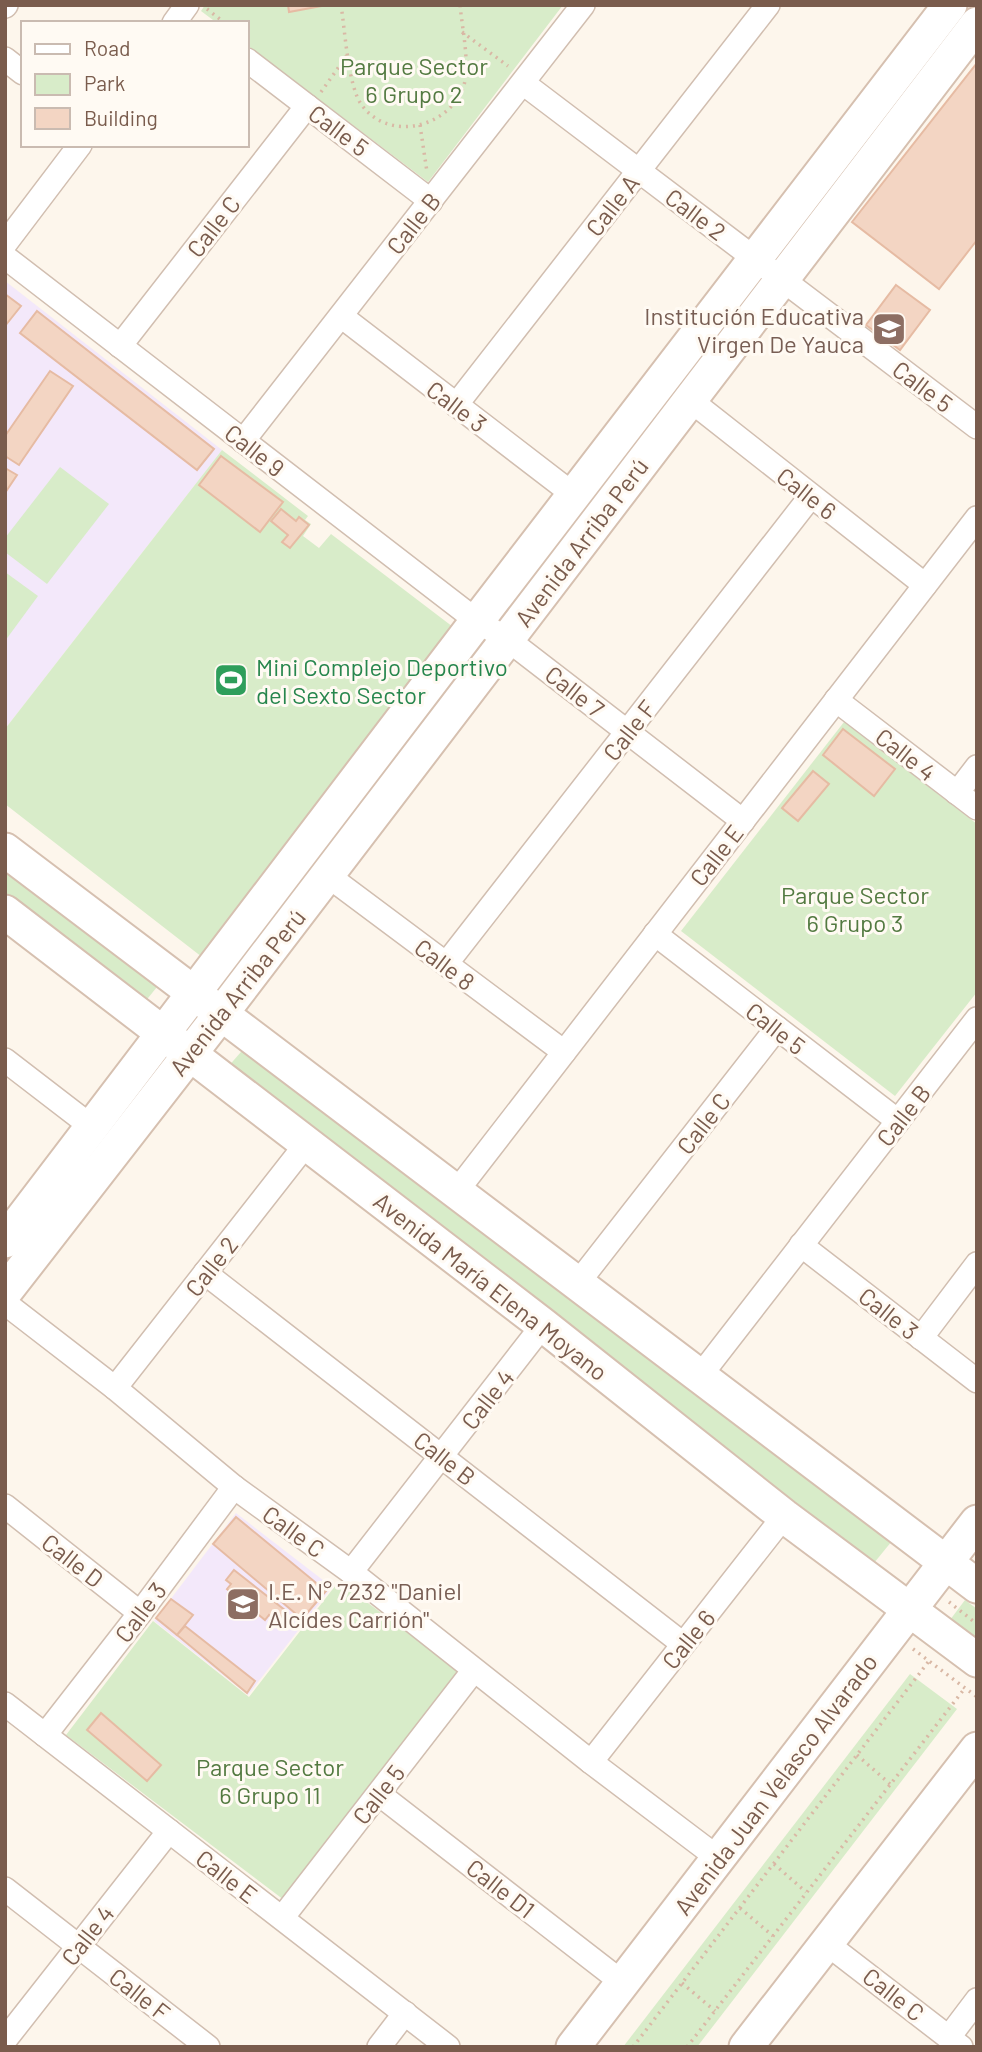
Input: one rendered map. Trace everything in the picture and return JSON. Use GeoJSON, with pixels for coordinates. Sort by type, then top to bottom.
{"type":"FeatureCollection","features":[{"type":"Feature","properties":{"kind":"street","name":"Calle B"},"geometry":{"type":"LineString","coordinates":[[243,441],[583,5]]}},
{"type":"Feature","properties":{"kind":"street","name":"Calle A"},"geometry":{"type":"LineString","coordinates":[[456,405],[768,5]]}},
{"type":"Feature","properties":{"kind":"street","name":"Avenida Arriba Perú"},"geometry":{"type":"LineString","coordinates":[[5,1293],[690,400],[769,269],[946,7]]}},
{"type":"Feature","properties":{"kind":"street","name":"Avenida Arriba Perú"},"geometry":{"type":"LineString","coordinates":[[5,1241],[574,495],[977,24]]}},
{"type":"Feature","properties":{"kind":"street"},"geometry":{"type":"LineString","coordinates":[[5,60],[21,72]]}},
{"type":"Feature","properties":{"kind":"street","name":"Calle 5"},"geometry":{"type":"LineString","coordinates":[[248,61],[430,201]]}},
{"type":"Feature","properties":{"kind":"street","name":"Calle 2"},"geometry":{"type":"LineString","coordinates":[[524,81],[769,269]]}},
{"type":"Feature","properties":{"kind":"street","name":"Calle C"},"geometry":{"type":"LineString","coordinates":[[120,346],[308,107]]}},
{"type":"Feature","properties":{"kind":"street"},"geometry":{"type":"LineString","coordinates":[[5,244],[78,147]]}},
{"type":"Feature","properties":{"kind":"street","name":"Calle 9"},"geometry":{"type":"LineString","coordinates":[[5,257],[477,621],[507,639]]}},
{"type":"Feature","properties":{"kind":"street","name":"Calle 5"},"geometry":{"type":"LineString","coordinates":[[769,269],[977,426]]}},
{"type":"Feature","properties":{"kind":"street","name":"Calle 3"},"geometry":{"type":"LineString","coordinates":[[341,316],[574,495]]}},
{"type":"Feature","properties":{"kind":"street","name":"Calle 6"},"geometry":{"type":"LineString","coordinates":[[690,400],[925,585]]}},
{"type":"Feature","properties":{"kind":"street","name":"Calle F"},"geometry":{"type":"LineString","coordinates":[[446,964],[811,496]]}},
{"type":"Feature","properties":{"kind":"street","name":"Calle E"},"geometry":{"type":"LineString","coordinates":[[456,1192],[977,518]]}},
{"type":"Feature","properties":{"kind":"street","name":"Calle 7"},"geometry":{"type":"LineString","coordinates":[[507,639],[743,821]]}},
{"type":"Feature","properties":{"kind":"street","name":"Calle 4"},"geometry":{"type":"LineString","coordinates":[[836,700],[977,808]]}},
{"type":"Feature","properties":{"kind":"street"},"geometry":{"type":"LineString","coordinates":[[957,793],[977,767]]}},
{"type":"Feature","properties":{"kind":"street"},"geometry":{"type":"LineString","coordinates":[[5,850],[977,1586]]}},
{"type":"Feature","properties":{"kind":"street","name":"Calle 8"},"geometry":{"type":"LineString","coordinates":[[327,875],[564,1052]]}},
{"type":"Feature","properties":{"kind":"street","name":"Avenida María Elena Moyano"},"geometry":{"type":"LineString","coordinates":[[5,912],[543,1325],[785,1516],[900,1621],[971,1674]]}},
{"type":"Feature","properties":{"kind":"street","name":"Calle 5"},"geometry":{"type":"LineString","coordinates":[[655,934],[898,1121]]}},
{"type":"Feature","properties":{"kind":"street","name":"Calle B"},"geometry":{"type":"LineString","coordinates":[[700,1376],[977,1019]]}},
{"type":"Feature","properties":{"kind":"street","name":"Calle C"},"geometry":{"type":"LineString","coordinates":[[577,1284],[777,1028]]}},
{"type":"Feature","properties":{"kind":"street"},"geometry":{"type":"LineString","coordinates":[[5,1060],[92,1127]]}},
{"type":"Feature","properties":{"kind":"street","name":"Calle 2"},"geometry":{"type":"LineString","coordinates":[[115,1388],[307,1143]]}},
{"type":"Feature","properties":{"kind":"street","name":"Calle 3"},"geometry":{"type":"LineString","coordinates":[[801,1245],[977,1381]]}},
{"type":"Feature","properties":{"kind":"street"},"geometry":{"type":"LineString","coordinates":[[921,1338],[977,1264]]}},
{"type":"Feature","properties":{"kind":"street","name":"Calle B"},"geometry":{"type":"LineString","coordinates":[[205,1273],[683,1644]]}},
{"type":"Feature","properties":{"kind":"street","name":"Calle C"},"geometry":{"type":"LineString","coordinates":[[5,1303],[115,1388],[234,1488],[351,1572],[591,1762],[718,1858]]}},
{"type":"Feature","properties":{"kind":"street","name":"Calle 4"},"geometry":{"type":"LineString","coordinates":[[351,1572],[543,1325]]}},
{"type":"Feature","properties":{"kind":"street","name":"Calle 3"},"geometry":{"type":"LineString","coordinates":[[45,1735],[234,1488]]}},
{"type":"Feature","properties":{"kind":"street","name":"Calle D"},"geometry":{"type":"LineString","coordinates":[[5,1506],[140,1613]]}},
{"type":"Feature","properties":{"kind":"street","name":"Calle 6"},"geometry":{"type":"LineString","coordinates":[[591,1762],[785,1516]]}},
{"type":"Feature","properties":{"kind":"street","name":"Avenida Juan Velasco Alvarado"},"geometry":{"type":"LineString","coordinates":[[573,2047],[977,1522]]}},
{"type":"Feature","properties":{"kind":"street","name":"Calle 5"},"geometry":{"type":"LineString","coordinates":[[282,1918],[474,1670]]}},
{"type":"Feature","properties":{"kind":"street","name":"Calle E"},"geometry":{"type":"LineString","coordinates":[[5,1704],[448,2047]]}},
{"type":"Feature","properties":{"kind":"street"},"geometry":{"type":"LineString","coordinates":[[746,2047],[977,1749]]}},
{"type":"Feature","properties":{"kind":"street","name":"Calle D1"},"geometry":{"type":"LineString","coordinates":[[379,1794],[623,1983]]}},
{"type":"Feature","properties":{"kind":"street","name":"Calle 4"},"geometry":{"type":"LineString","coordinates":[[5,2040],[169,1831]]}},
{"type":"Feature","properties":{"kind":"street","name":"Calle F"},"geometry":{"type":"LineString","coordinates":[[5,1889],[208,2047]]}},
{"type":"Feature","properties":{"kind":"street","name":"Calle C"},"geometry":{"type":"LineString","coordinates":[[826,1943],[955,2042]]}},
{"type":"Feature","properties":{"kind":"street"},"geometry":{"type":"LineString","coordinates":[[955,2042],[977,2000]]}},
{"type":"Feature","properties":{"kind":"street"},"geometry":{"type":"LineString","coordinates":[[379,2047],[405,2014]]}},
{"type":"Feature","properties":{"kind":"path"},"geometry":{"type":"LineString","coordinates":[[341,5],[356,94],[366,110],[383,122],[406,127],[420,125],[442,115],[460,92],[466,72],[460,5]]}},
{"type":"Feature","properties":{"kind":"path"},"geometry":{"type":"LineString","coordinates":[[190,14],[217,21]]}},
{"type":"Feature","properties":{"kind":"path"},"geometry":{"type":"LineString","coordinates":[[462,32],[524,81]]}},
{"type":"Feature","properties":{"kind":"path"},"geometry":{"type":"LineString","coordinates":[[308,107],[348,54]]}},
{"type":"Feature","properties":{"kind":"path"},"geometry":{"type":"LineString","coordinates":[[420,125],[427,177]]}},
{"type":"Feature","properties":{"kind":"path"},"geometry":{"type":"LineString","coordinates":[[427,177],[436,166]]}},
{"type":"Feature","properties":{"kind":"path"},"geometry":{"type":"LineString","coordinates":[[416,169],[427,177]]}},
{"type":"Feature","properties":{"kind":"path"},"geometry":{"type":"LineString","coordinates":[[900,1621],[929,1661],[971,1674]]}},
{"type":"Feature","properties":{"kind":"path"},"geometry":{"type":"LineString","coordinates":[[634,2047],[929,1661]]}},
{"type":"Feature","properties":{"kind":"path"},"geometry":{"type":"LineString","coordinates":[[971,1674],[977,1697]]}},
{"type":"Feature","properties":{"kind":"path"},"geometry":{"type":"LineString","coordinates":[[687,2047],[890,1784],[971,1674]]}},
{"type":"Feature","properties":{"kind":"path"},"geometry":{"type":"LineString","coordinates":[[857,1755],[890,1784]]}},
{"type":"Feature","properties":{"kind":"path"},"geometry":{"type":"LineString","coordinates":[[774,1864],[807,1893]]}},
{"type":"Feature","properties":{"kind":"path"},"geometry":{"type":"LineString","coordinates":[[740,1908],[773,1936]]}},
{"type":"Feature","properties":{"kind":"path"},"geometry":{"type":"LineString","coordinates":[[682,1983],[715,2011]]}},
{"type":"Feature","properties":{"kind":"shaded area"},"geometry":{"type":"Polygon","coordinates":[[[5,281],[222,450],[5,729],[5,281]]]}},
{"type":"Feature","properties":{"kind":"shaded area","name":"I.E. N° 7232 \"Daniel Alcídes Carrión\""},"geometry":{"type":"Polygon","coordinates":[[[236,1513],[332,1587],[248,1695],[154,1621],[236,1513]]]}},
{"type":"Feature","properties":{"kind":"green space","name":"Parque Sector 6 Grupo 2"},"geometry":{"type":"Polygon","coordinates":[[[205,5],[563,5],[428,182],[248,46],[248,21],[214,21],[201,11],[205,5]]]}},
{"type":"Feature","properties":{"kind":"green space","name":"Mini Complejo Deportivo del Sexto Sector"},"geometry":{"type":"Polygon","coordinates":[[[222,450],[308,516],[305,520],[311,524],[303,536],[319,548],[331,534],[457,630],[202,957],[5,804],[5,729],[222,450]]]}},
{"type":"Feature","properties":{"kind":"green space"},"geometry":{"type":"Polygon","coordinates":[[[60,467],[109,504],[47,584],[5,552],[5,538],[60,467]]]}},
{"type":"Feature","properties":{"kind":"green space"},"geometry":{"type":"Polygon","coordinates":[[[5,572],[38,596],[5,641],[5,572]]]}},
{"type":"Feature","properties":{"kind":"green space","name":"Parque Sector 6 Grupo 3"},"geometry":{"type":"Polygon","coordinates":[[[844,722],[977,824],[977,992],[895,1096],[681,931],[844,722]]]}},
{"type":"Feature","properties":{"kind":"green space"},"geometry":{"type":"Polygon","coordinates":[[[5,864],[161,982],[144,1003],[5,897],[5,864]]]}},
{"type":"Feature","properties":{"kind":"green space"},"geometry":{"type":"Polygon","coordinates":[[[247,1045],[892,1541],[874,1563],[227,1068],[247,1045]]]}},
{"type":"Feature","properties":{"kind":"green space","name":"Parque Sector 6 Grupo 11"},"geometry":{"type":"Polygon","coordinates":[[[339,1581],[463,1675],[284,1900],[66,1735],[153,1621],[249,1697],[339,1581]]]}},
{"type":"Feature","properties":{"kind":"green space"},"geometry":{"type":"Polygon","coordinates":[[[965,1600],[977,1609],[977,1641],[950,1620],[965,1600]]]}},
{"type":"Feature","properties":{"kind":"green space"},"geometry":{"type":"Polygon","coordinates":[[[910,1674],[957,1709],[697,2047],[623,2047],[910,1674]]]}},
{"type":"Feature","properties":{"kind":"building"},"geometry":{"type":"Polygon","coordinates":[[[288,5],[327,5],[289,12],[288,5]]]}},
{"type":"Feature","properties":{"kind":"building"},"geometry":{"type":"Polygon","coordinates":[[[977,63],[977,240],[939,289],[852,222],[977,63]]]}},
{"type":"Feature","properties":{"kind":"building"},"geometry":{"type":"Polygon","coordinates":[[[896,285],[930,310],[900,350],[866,325],[896,285]]]}},
{"type":"Feature","properties":{"kind":"building"},"geometry":{"type":"Polygon","coordinates":[[[5,294],[21,306],[5,326],[5,294]]]}},
{"type":"Feature","properties":{"kind":"building"},"geometry":{"type":"Polygon","coordinates":[[[37,311],[214,449],[197,470],[20,333],[37,311]]]}},
{"type":"Feature","properties":{"kind":"building"},"geometry":{"type":"Polygon","coordinates":[[[50,371],[73,386],[19,465],[5,456],[5,436],[50,371]]]}},
{"type":"Feature","properties":{"kind":"building"},"geometry":{"type":"Polygon","coordinates":[[[221,456],[283,502],[260,532],[199,485],[221,456]]]}},
{"type":"Feature","properties":{"kind":"building"},"geometry":{"type":"Polygon","coordinates":[[[5,468],[17,475],[5,493],[5,468]]]}},
{"type":"Feature","properties":{"kind":"building"},"geometry":{"type":"Polygon","coordinates":[[[281,509],[296,521],[299,517],[309,525],[290,548],[282,542],[288,535],[271,521],[281,509]]]}},
{"type":"Feature","properties":{"kind":"building"},"geometry":{"type":"Polygon","coordinates":[[[843,729],[895,769],[874,796],[823,755],[843,729]]]}},
{"type":"Feature","properties":{"kind":"building"},"geometry":{"type":"Polygon","coordinates":[[[813,771],[829,784],[798,821],[782,808],[813,771]]]}},
{"type":"Feature","properties":{"kind":"building"},"geometry":{"type":"Polygon","coordinates":[[[236,1517],[326,1591],[302,1619],[213,1544],[236,1517]]]}},
{"type":"Feature","properties":{"kind":"building"},"geometry":{"type":"Polygon","coordinates":[[[234,1570],[286,1611],[277,1622],[269,1615],[265,1620],[227,1589],[231,1584],[226,1580],[234,1570]]]}},
{"type":"Feature","properties":{"kind":"building"},"geometry":{"type":"Polygon","coordinates":[[[171,1599],[193,1615],[177,1635],[156,1618],[171,1599]]]}},
{"type":"Feature","properties":{"kind":"building"},"geometry":{"type":"Polygon","coordinates":[[[185,1626],[255,1681],[247,1693],[177,1635],[185,1626]]]}},
{"type":"Feature","properties":{"kind":"building"},"geometry":{"type":"Polygon","coordinates":[[[101,1713],[161,1765],[147,1781],[87,1730],[101,1713]]]}},
{"type":"Feature","properties":{"kind":"place","name":"Institución Educativa Virgen De Yauca"},"geometry":{"type":"Point","coordinates":[889,329]}},
{"type":"Feature","properties":{"kind":"place","name":"Mini Complejo Deportivo del Sexto Sector"},"geometry":{"type":"Point","coordinates":[231,680]}},
{"type":"Feature","properties":{"kind":"place","name":"I.E. N° 7232 \"Daniel Alcídes Carrión\""},"geometry":{"type":"Point","coordinates":[243,1604]}}]}
